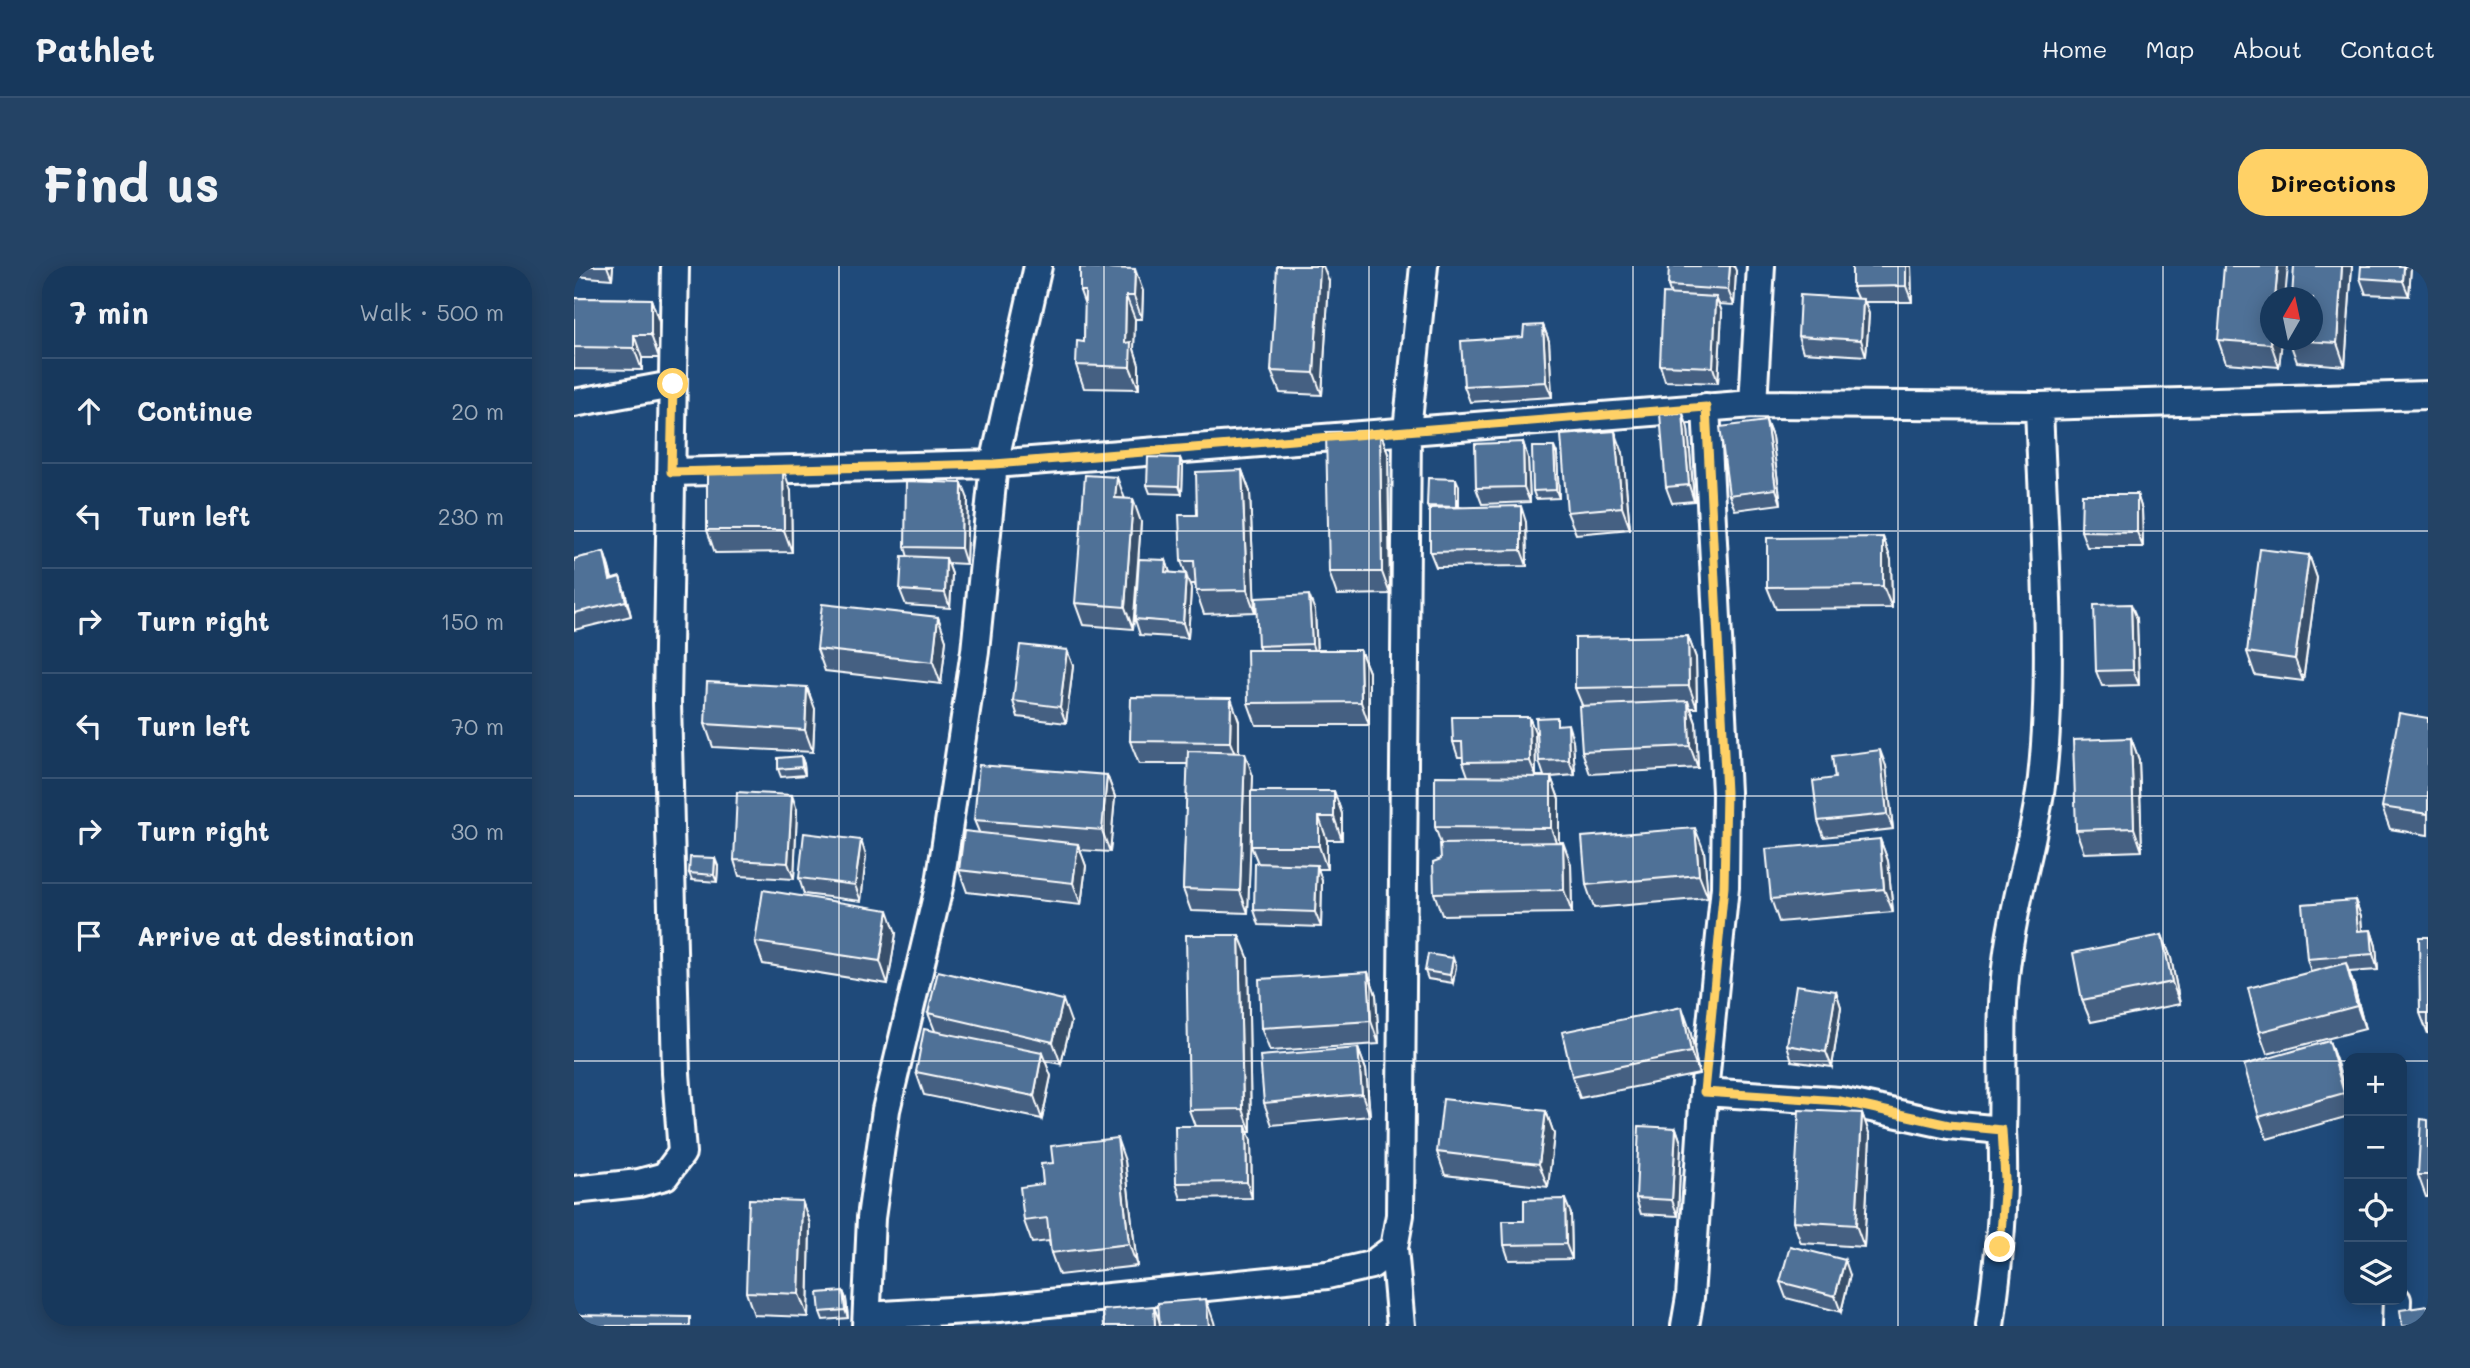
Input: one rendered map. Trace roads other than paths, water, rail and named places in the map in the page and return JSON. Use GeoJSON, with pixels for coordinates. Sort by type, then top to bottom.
{"type":"FeatureCollection","features":[{"type":"Feature","properties":{"kind":"street"},"geometry":{"type":"LineString","coordinates":[[574,1190],[639,1184],[665,1177],[682,1153],[676,1073],[667,702],[675,266]]}},
{"type":"Feature","properties":{"kind":"street"},"geometry":{"type":"LineString","coordinates":[[1038,266],[994,464],[975,651],[940,883],[886,1110],[871,1218],[867,1321],[1327,1275],[1371,1265],[1394,1248]]}},
{"type":"Feature","properties":{"kind":"street"},"geometry":{"type":"LineString","coordinates":[[1401,1326],[1394,1248],[1400,1214],[1407,430],[1424,266]]}},
{"type":"Feature","properties":{"kind":"street"},"geometry":{"type":"LineString","coordinates":[[1753,404],[1761,266]]}},
{"type":"Feature","properties":{"kind":"street"},"geometry":{"type":"LineString","coordinates":[[574,403],[673,384]]}},
{"type":"Feature","properties":{"kind":"street"},"geometry":{"type":"LineString","coordinates":[[671,472],[994,464],[1753,404],[2039,406],[2428,395]]}},
{"type":"Feature","properties":{"kind":"street"},"geometry":{"type":"LineString","coordinates":[[1990,1326],[2005,1179],[2002,1130],[2005,1058],[2001,1011],[2007,957],[2042,777],[2047,674],[2039,406]]}},
{"type":"Feature","properties":{"kind":"street"},"geometry":{"type":"LineString","coordinates":[[1685,1326],[1690,1297],[1704,1092],[1724,887],[1726,792],[1706,407]]}},
{"type":"Feature","properties":{"kind":"street"},"geometry":{"type":"LineString","coordinates":[[1704,1092],[1840,1101],[1949,1125],[2002,1130]]}},
{"type":"Feature","properties":{"kind":"street"},"geometry":{"type":"LineString","coordinates":[[2396,1326],[2397,1305]]}}]}
